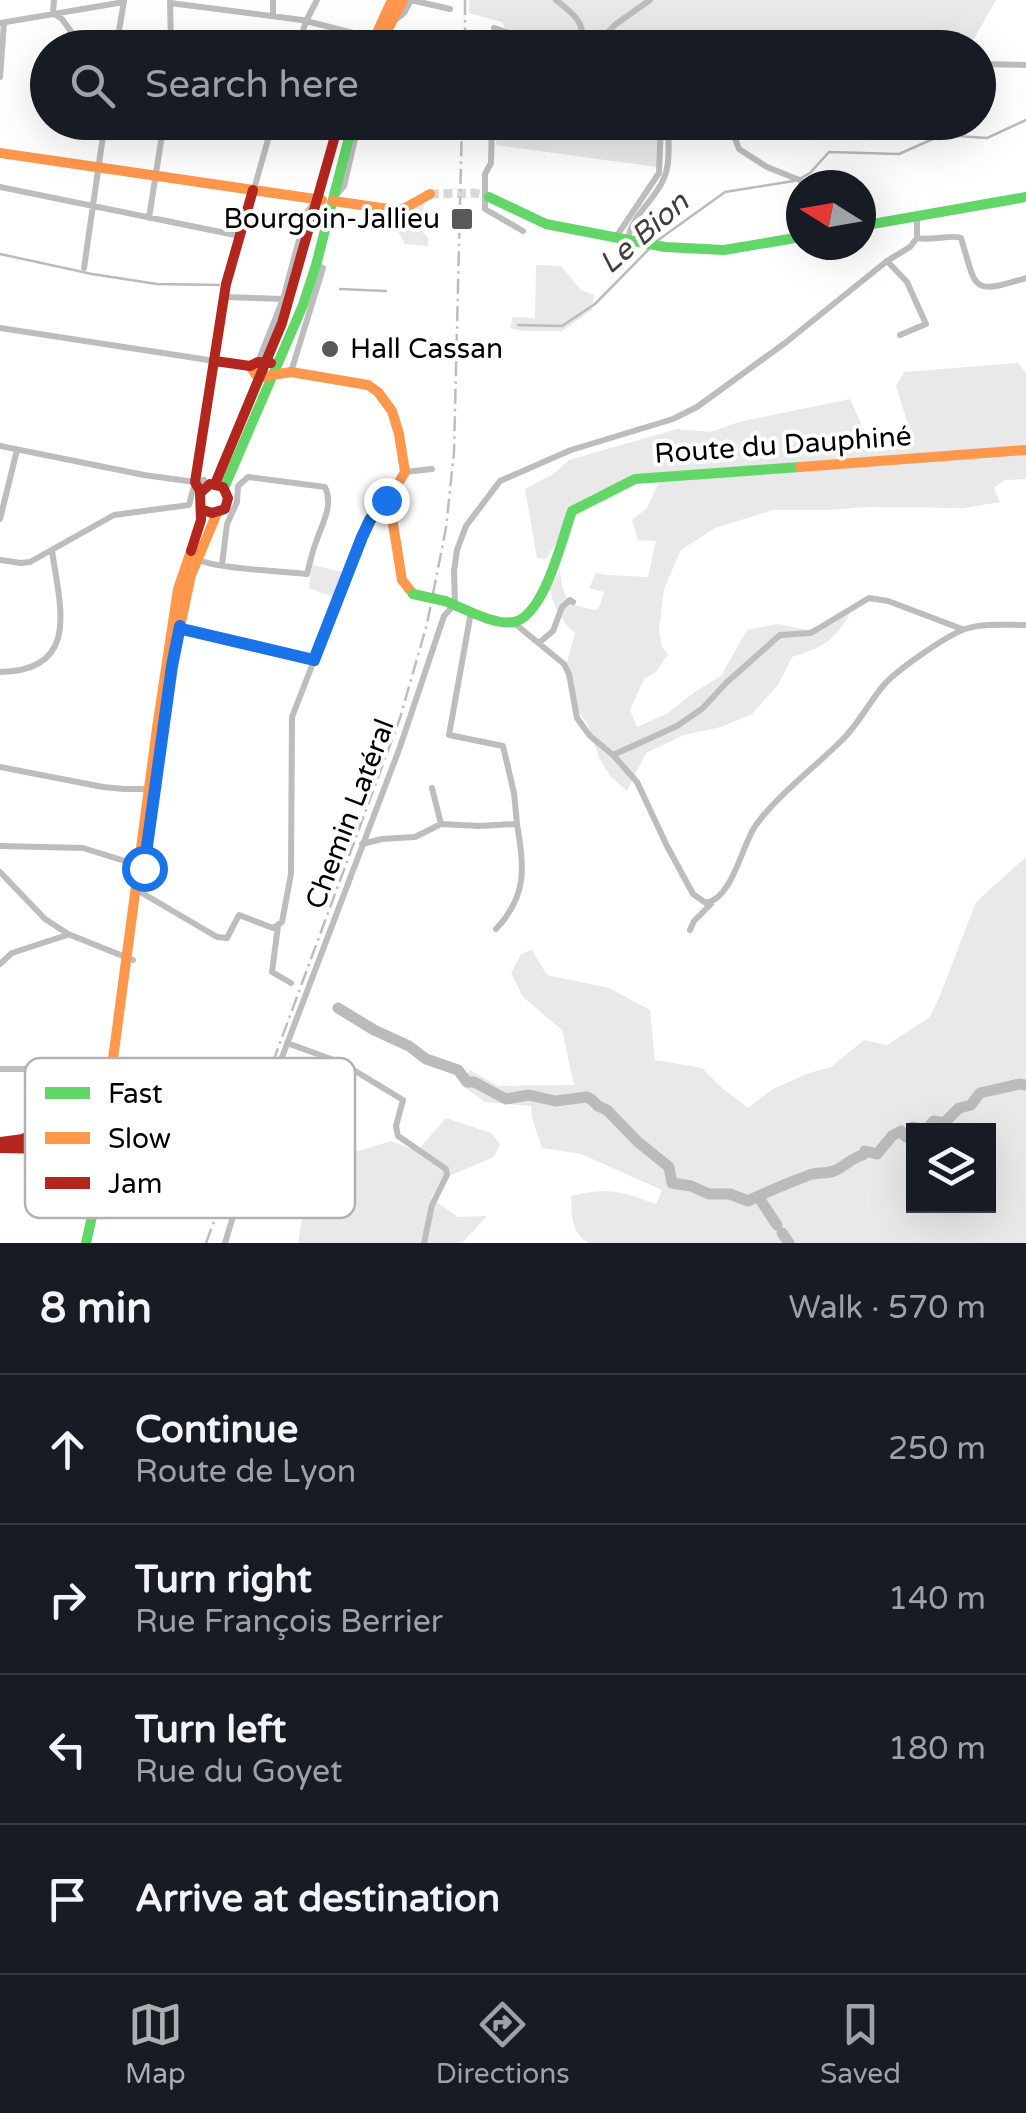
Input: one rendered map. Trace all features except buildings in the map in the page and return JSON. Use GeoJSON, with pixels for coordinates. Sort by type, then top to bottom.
{"type":"FeatureCollection","features":[{"type":"Feature","properties":{"kind":"main road"},"geometry":{"type":"LineString","coordinates":[[378,30],[392,0]]}},
{"type":"Feature","properties":{"kind":"main road"},"geometry":{"type":"LineString","coordinates":[[389,30],[403,0]]}},
{"type":"Feature","properties":{"kind":"main road"},"geometry":{"type":"LineString","coordinates":[[289,372],[256,375],[303,305],[351,140]]}},
{"type":"Feature","properties":{"kind":"main road"},"geometry":{"type":"LineString","coordinates":[[218,514],[210,514],[199,504],[207,482],[266,377],[263,364],[290,301],[332,141]]}},
{"type":"Feature","properties":{"kind":"main road"},"geometry":{"type":"LineString","coordinates":[[332,141],[334,159],[328,188],[333,201]]}},
{"type":"Feature","properties":{"kind":"main road"},"geometry":{"type":"LineString","coordinates":[[0,153],[390,210],[405,208],[430,194]]}},
{"type":"Feature","properties":{"kind":"main road"},"geometry":{"type":"LineString","coordinates":[[207,482],[215,361],[226,284],[253,190]]}},
{"type":"Feature","properties":{"kind":"main road"},"geometry":{"type":"LineString","coordinates":[[489,196],[546,224],[657,246],[724,250],[786,239]]}},
{"type":"Feature","properties":{"kind":"main road"},"geometry":{"type":"LineString","coordinates":[[876,221],[916,218],[1026,197]]}},
{"type":"Feature","properties":{"kind":"main road"},"geometry":{"type":"LineString","coordinates":[[215,361],[263,364],[368,384],[377,390],[394,410],[406,472],[389,499],[402,580],[414,594],[450,602],[488,619],[512,622]]}},
{"type":"Feature","properties":{"kind":"main road","name":"Route du Dauphiné"},"geometry":{"type":"LineString","coordinates":[[512,622],[530,613],[540,599],[572,511],[635,478],[1026,450]]}},
{"type":"Feature","properties":{"kind":"main road"},"geometry":{"type":"LineString","coordinates":[[118,1058],[177,597],[192,558],[228,503],[228,496],[207,482]]}},
{"type":"Feature","properties":{"kind":"main road"},"geometry":{"type":"LineString","coordinates":[[152,789],[172,666],[186,628],[188,584],[203,510]]}},
{"type":"Feature","properties":{"kind":"main road"},"geometry":{"type":"LineString","coordinates":[[114,1058],[130,960]]}},
{"type":"Feature","properties":{"kind":"main road"},"geometry":{"type":"LineString","coordinates":[[0,1145],[25,1138]]}},
{"type":"Feature","properties":{"kind":"main road"},"geometry":{"type":"LineString","coordinates":[[0,1145],[25,1147]]}},
{"type":"Feature","properties":{"kind":"main road"},"geometry":{"type":"LineString","coordinates":[[83,1243],[88,1218]]}},
{"type":"Feature","properties":{"kind":"main road"},"geometry":{"type":"LineString","coordinates":[[83,1243],[90,1218]]}},
{"type":"Feature","properties":{"kind":"street"},"geometry":{"type":"LineString","coordinates":[[53,13],[54,0]]}},
{"type":"Feature","properties":{"kind":"street"},"geometry":{"type":"LineString","coordinates":[[273,0],[273,16]]}},
{"type":"Feature","properties":{"kind":"street"},"geometry":{"type":"LineString","coordinates":[[303,30],[317,0]]}},
{"type":"Feature","properties":{"kind":"street"},"geometry":{"type":"LineString","coordinates":[[392,22],[404,13],[411,0],[450,8]]}},
{"type":"Feature","properties":{"kind":"street"},"geometry":{"type":"LineString","coordinates":[[556,0],[580,21],[584,30]]}},
{"type":"Feature","properties":{"kind":"street"},"geometry":{"type":"LineString","coordinates":[[609,30],[650,0]]}},
{"type":"Feature","properties":{"kind":"street"},"geometry":{"type":"LineString","coordinates":[[0,77],[2,23],[124,1],[119,30]]}},
{"type":"Feature","properties":{"kind":"street"},"geometry":{"type":"LineString","coordinates":[[171,30],[170,2],[306,21],[341,30]]}},
{"type":"Feature","properties":{"kind":"street"},"geometry":{"type":"LineString","coordinates":[[53,13],[70,30]]}},
{"type":"Feature","properties":{"kind":"street"},"geometry":{"type":"LineString","coordinates":[[996,65],[1026,66]]}},
{"type":"Feature","properties":{"kind":"street"},"geometry":{"type":"LineString","coordinates":[[84,268],[102,140]]}},
{"type":"Feature","properties":{"kind":"street"},"geometry":{"type":"LineString","coordinates":[[149,218],[161,140]]}},
{"type":"Feature","properties":{"kind":"street"},"geometry":{"type":"LineString","coordinates":[[253,190],[268,140]]}},
{"type":"Feature","properties":{"kind":"street"},"geometry":{"type":"LineString","coordinates":[[492,140],[491,164],[485,174],[485,209],[523,230]]}},
{"type":"Feature","properties":{"kind":"street"},"geometry":{"type":"LineString","coordinates":[[628,241],[659,173],[663,140]]}},
{"type":"Feature","properties":{"kind":"street"},"geometry":{"type":"LineString","coordinates":[[736,140],[740,149],[758,162],[786,175]]}},
{"type":"Feature","properties":{"kind":"street"},"geometry":{"type":"LineString","coordinates":[[0,187],[240,236]]}},
{"type":"Feature","properties":{"kind":"street"},"geometry":{"type":"LineString","coordinates":[[263,364],[306,214],[316,199]]}},
{"type":"Feature","properties":{"kind":"street"},"geometry":{"type":"LineString","coordinates":[[450,602],[457,550],[466,526],[500,480],[571,450],[673,419],[697,407],[795,336],[887,261],[910,248],[917,238],[916,218]]}},
{"type":"Feature","properties":{"kind":"street"},"geometry":{"type":"LineString","coordinates":[[917,238],[961,238],[974,280],[980,286],[988,288],[1026,278]]}},
{"type":"Feature","properties":{"kind":"street"},"geometry":{"type":"LineString","coordinates":[[887,261],[906,282],[926,324],[900,335]]}},
{"type":"Feature","properties":{"kind":"street"},"geometry":{"type":"LineString","coordinates":[[289,372],[323,268],[316,265]]}},
{"type":"Feature","properties":{"kind":"street"},"geometry":{"type":"LineString","coordinates":[[224,297],[283,299]]}},
{"type":"Feature","properties":{"kind":"street"},"geometry":{"type":"LineString","coordinates":[[0,328],[215,361]]}},
{"type":"Feature","properties":{"kind":"street"},"geometry":{"type":"LineString","coordinates":[[0,446],[144,475],[207,482]]}},
{"type":"Feature","properties":{"kind":"street"},"geometry":{"type":"LineString","coordinates":[[0,520],[17,450]]}},
{"type":"Feature","properties":{"kind":"street"},"geometry":{"type":"LineString","coordinates":[[406,472],[432,468]]}},
{"type":"Feature","properties":{"kind":"street"},"geometry":{"type":"LineString","coordinates":[[192,558],[222,565],[307,574],[326,516],[329,494],[325,486],[248,477],[238,486],[238,502],[227,524],[222,565]]}},
{"type":"Feature","properties":{"kind":"street"},"geometry":{"type":"LineString","coordinates":[[0,560],[30,562],[114,515],[189,505],[207,482]]}},
{"type":"Feature","properties":{"kind":"street"},"geometry":{"type":"LineString","coordinates":[[138,891],[217,937],[227,938],[239,914],[275,926],[282,922],[290,874],[292,716],[362,537],[370,520],[389,499]]}},
{"type":"Feature","properties":{"kind":"street"},"geometry":{"type":"LineString","coordinates":[[0,672],[28,670],[46,660],[58,642],[60,613],[52,550]]}},
{"type":"Feature","properties":{"kind":"street"},"geometry":{"type":"LineString","coordinates":[[177,597],[176,620],[186,628],[314,660]]}},
{"type":"Feature","properties":{"kind":"street"},"geometry":{"type":"LineString","coordinates":[[613,755],[677,726],[703,708],[726,682],[780,635],[811,633],[869,598],[888,600],[963,630]]}},
{"type":"Feature","properties":{"kind":"street"},"geometry":{"type":"LineString","coordinates":[[540,642],[554,631],[562,607],[570,600],[574,602]]}},
{"type":"Feature","properties":{"kind":"street","name":"Chemin Latéral"},"geometry":{"type":"LineString","coordinates":[[282,1058],[305,989],[400,747],[450,602]]}},
{"type":"Feature","properties":{"kind":"street"},"geometry":{"type":"LineString","coordinates":[[471,611],[449,735],[503,746],[522,856],[518,897],[511,913],[496,929]]}},
{"type":"Feature","properties":{"kind":"street"},"geometry":{"type":"LineString","coordinates":[[512,622],[564,664],[577,718],[637,782],[693,894],[706,903],[713,902]]}},
{"type":"Feature","properties":{"kind":"street"},"geometry":{"type":"LineString","coordinates":[[690,930],[727,888],[754,830],[768,811],[848,734],[884,684],[901,668],[963,630],[1026,624]]}},
{"type":"Feature","properties":{"kind":"street"},"geometry":{"type":"LineString","coordinates":[[0,767],[124,790],[152,789]]}},
{"type":"Feature","properties":{"kind":"street"},"geometry":{"type":"LineString","coordinates":[[432,788],[441,824]]}},
{"type":"Feature","properties":{"kind":"street"},"geometry":{"type":"LineString","coordinates":[[362,844],[415,836],[441,824],[517,824]]}},
{"type":"Feature","properties":{"kind":"street"},"geometry":{"type":"LineString","coordinates":[[0,846],[83,848],[142,867]]}},
{"type":"Feature","properties":{"kind":"street"},"geometry":{"type":"LineString","coordinates":[[0,872],[46,919],[68,934],[130,960]]}},
{"type":"Feature","properties":{"kind":"street"},"geometry":{"type":"LineString","coordinates":[[275,926],[272,972],[291,983]]}},
{"type":"Feature","properties":{"kind":"street"},"geometry":{"type":"LineString","coordinates":[[0,964],[12,954],[68,934]]}},
{"type":"Feature","properties":{"kind":"street"},"geometry":{"type":"LineString","coordinates":[[287,1043],[326,1058]]}},
{"type":"Feature","properties":{"kind":"street"},"geometry":{"type":"LineString","coordinates":[[355,1072],[403,1100],[396,1126],[398,1136],[446,1170],[432,1204],[424,1243]]}},
{"type":"Feature","properties":{"kind":"street","name":"Chemin Latéral"},"geometry":{"type":"LineString","coordinates":[[226,1243],[234,1218]]}},
{"type":"Feature","properties":{"kind":"shaded area"},"geometry":{"type":"Polygon","coordinates":[[[469,0],[996,0],[979,30],[512,30],[502,22],[469,13],[469,0]]]}},
{"type":"Feature","properties":{"kind":"shaded area"},"geometry":{"type":"Polygon","coordinates":[[[497,140],[657,140],[657,167],[496,145],[497,140]]]}},
{"type":"Feature","properties":{"kind":"shaded area"},"geometry":{"type":"Polygon","coordinates":[[[424,202],[423,233],[428,237],[428,246],[405,244],[398,232],[399,219],[424,202]]]}},
{"type":"Feature","properties":{"kind":"shaded area"},"geometry":{"type":"Polygon","coordinates":[[[536,265],[561,266],[581,290],[594,295],[592,310],[562,331],[510,328],[513,317],[535,318],[536,265]]]}},
{"type":"Feature","properties":{"kind":"shaded area"},"geometry":{"type":"Polygon","coordinates":[[[1018,363],[1026,373],[1026,479],[1005,480],[994,488],[1000,502],[964,508],[773,510],[715,528],[681,550],[664,589],[659,630],[662,647],[668,654],[656,672],[644,679],[630,710],[637,727],[668,713],[721,676],[747,630],[777,624],[807,630],[850,614],[826,642],[792,657],[778,685],[752,714],[721,727],[684,735],[646,753],[627,791],[611,777],[579,712],[567,662],[575,633],[558,613],[550,589],[560,571],[569,600],[598,610],[604,592],[589,588],[596,573],[648,577],[656,541],[638,540],[632,520],[647,508],[658,484],[646,473],[591,495],[567,513],[546,559],[537,558],[525,489],[569,460],[677,429],[711,432],[739,422],[850,399],[874,452],[895,448],[907,421],[896,386],[904,372],[1018,363]]]}},
{"type":"Feature","properties":{"kind":"shaded area"},"geometry":{"type":"Polygon","coordinates":[[[312,565],[343,572],[333,597],[309,588],[312,565]]]}},
{"type":"Feature","properties":{"kind":"shaded area"},"geometry":{"type":"Polygon","coordinates":[[[1026,857],[1026,1243],[589,1243],[576,1229],[571,1196],[614,1192],[656,1204],[662,1190],[581,1154],[542,1148],[531,1106],[485,1102],[460,1084],[470,1070],[498,1086],[574,1085],[562,1030],[523,997],[511,973],[521,954],[532,950],[547,975],[609,988],[650,1010],[655,1060],[702,1068],[748,1108],[773,1089],[831,1067],[864,1040],[887,1045],[930,1017],[976,902],[1026,857]]]}},
{"type":"Feature","properties":{"kind":"shaded area"},"geometry":{"type":"Polygon","coordinates":[[[446,1118],[491,1133],[500,1144],[494,1157],[442,1179],[431,1198],[458,1217],[487,1216],[462,1243],[298,1243],[302,1218],[355,1218],[355,1150],[391,1141],[417,1151],[446,1118]]]}},
{"type":"Feature","properties":{"kind":"waterway","name":"Le Bion"},"geometry":{"type":"LineString","coordinates":[[996,134],[1026,120]]}},
{"type":"Feature","properties":{"kind":"waterway","name":"Le Bion"},"geometry":{"type":"LineString","coordinates":[[813,170],[829,152],[899,154],[931,140]]}},
{"type":"Feature","properties":{"kind":"waterway","name":"Le Bion"},"geometry":{"type":"LineString","coordinates":[[654,243],[725,192],[786,182]]}},
{"type":"Feature","properties":{"kind":"waterway","name":"Le Bion"},"geometry":{"type":"LineString","coordinates":[[518,325],[562,326],[595,304],[649,249]]}},
{"type":"Feature","properties":{"kind":"waterway","name":"Le Bion"},"geometry":{"type":"LineString","coordinates":[[0,254],[157,284],[219,285]]}},
{"type":"Feature","properties":{"kind":"waterway","name":"Le Bion"},"geometry":{"type":"LineString","coordinates":[[340,289],[386,291]]}},
{"type":"Feature","properties":{"kind":"waterway"},"geometry":{"type":"LineString","coordinates":[[338,1008],[426,1059],[458,1070],[467,1082],[506,1099],[529,1095],[555,1101],[587,1097],[607,1110],[669,1167],[672,1183],[748,1201],[809,1175],[834,1171],[865,1151],[877,1154],[901,1131],[906,1137],[913,1127],[926,1130],[934,1121],[944,1123],[959,1108],[971,1105],[980,1093],[1026,1085]]}},
{"type":"Feature","properties":{"kind":"waterway"},"geometry":{"type":"LineString","coordinates":[[761,1195],[777,1225]]}},
{"type":"Feature","properties":{"kind":"waterway"},"geometry":{"type":"LineString","coordinates":[[782,1233],[789,1243]]}},
{"type":"Feature","properties":{"kind":"tunnel"},"geometry":{"type":"LineString","coordinates":[[430,194],[475,193],[489,197]]}},
{"type":"Feature","properties":{"kind":"railway"},"geometry":{"type":"LineString","coordinates":[[465,0],[465,30]]}},
{"type":"Feature","properties":{"kind":"railway"},"geometry":{"type":"LineString","coordinates":[[274,1058],[400,718],[427,624],[446,528],[454,452],[462,140]]}},
{"type":"Feature","properties":{"kind":"railway"},"geometry":{"type":"LineString","coordinates":[[206,1243],[215,1218]]}},
{"type":"Feature","properties":{"kind":"traffic: fast"},"geometry":{"type":"LineString","coordinates":[[224,488],[303,305],[348,140]]}},
{"type":"Feature","properties":{"kind":"traffic: fast"},"geometry":{"type":"LineString","coordinates":[[489,197],[546,224],[665,247],[724,250],[786,240]]}},
{"type":"Feature","properties":{"kind":"traffic: fast"},"geometry":{"type":"LineString","coordinates":[[876,223],[1026,197]]}},
{"type":"Feature","properties":{"kind":"traffic: fast"},"geometry":{"type":"LineString","coordinates":[[445,601],[506,623],[525,616],[543,591],[572,511],[635,479],[800,467]]}},
{"type":"Feature","properties":{"kind":"traffic: fast"},"geometry":{"type":"LineString","coordinates":[[413,594],[445,601]]}},
{"type":"Feature","properties":{"kind":"traffic: fast"},"geometry":{"type":"LineString","coordinates":[[86,1243],[92,1218]]}},
{"type":"Feature","properties":{"kind":"traffic: slow"},"geometry":{"type":"LineString","coordinates":[[378,30],[392,0]]}},
{"type":"Feature","properties":{"kind":"traffic: slow"},"geometry":{"type":"LineString","coordinates":[[387,30],[403,0]]}},
{"type":"Feature","properties":{"kind":"traffic: slow"},"geometry":{"type":"LineString","coordinates":[[0,153],[322,200]]}},
{"type":"Feature","properties":{"kind":"traffic: slow"},"geometry":{"type":"LineString","coordinates":[[333,201],[396,210],[430,194]]}},
{"type":"Feature","properties":{"kind":"traffic: slow"},"geometry":{"type":"LineString","coordinates":[[250,366],[261,377],[291,372],[368,385],[392,411],[405,472],[389,499],[402,580],[413,594]]}},
{"type":"Feature","properties":{"kind":"traffic: slow"},"geometry":{"type":"LineString","coordinates":[[800,467],[1026,450]]}},
{"type":"Feature","properties":{"kind":"traffic: slow"},"geometry":{"type":"LineString","coordinates":[[174,655],[191,575],[217,513]]}},
{"type":"Feature","properties":{"kind":"traffic: slow"},"geometry":{"type":"LineString","coordinates":[[113,1058],[178,589],[191,551]]}},
{"type":"Feature","properties":{"kind":"traffic: jam"},"geometry":{"type":"LineString","coordinates":[[215,484],[282,323],[334,140]]}},
{"type":"Feature","properties":{"kind":"traffic: jam"},"geometry":{"type":"LineString","coordinates":[[200,491],[195,482],[226,284],[253,190]]}},
{"type":"Feature","properties":{"kind":"traffic: jam"},"geometry":{"type":"LineString","coordinates":[[215,361],[250,366],[271,363]]}},
{"type":"Feature","properties":{"kind":"traffic: jam"},"geometry":{"type":"LineString","coordinates":[[191,551],[201,520],[200,493],[210,484],[223,487],[228,498],[225,509],[212,513],[203,510]]}},
{"type":"Feature","properties":{"kind":"traffic: jam"},"geometry":{"type":"LineString","coordinates":[[0,1142],[25,1138]]}},
{"type":"Feature","properties":{"kind":"traffic: jam"},"geometry":{"type":"LineString","coordinates":[[0,1148],[25,1149]]}},
{"type":"Feature","properties":{"kind":"place","name":"Bourgoin-Jallieu"},"geometry":{"type":"Point","coordinates":[462,219]}},
{"type":"Feature","properties":{"kind":"place","name":"Hall Cassan"},"geometry":{"type":"Point","coordinates":[330,349]}},
{"type":"Feature","properties":{"kind":"route"},"geometry":{"type":"LineString","coordinates":[[144,868],[180,626],[314,660],[362,537],[386,500]]}}]}
